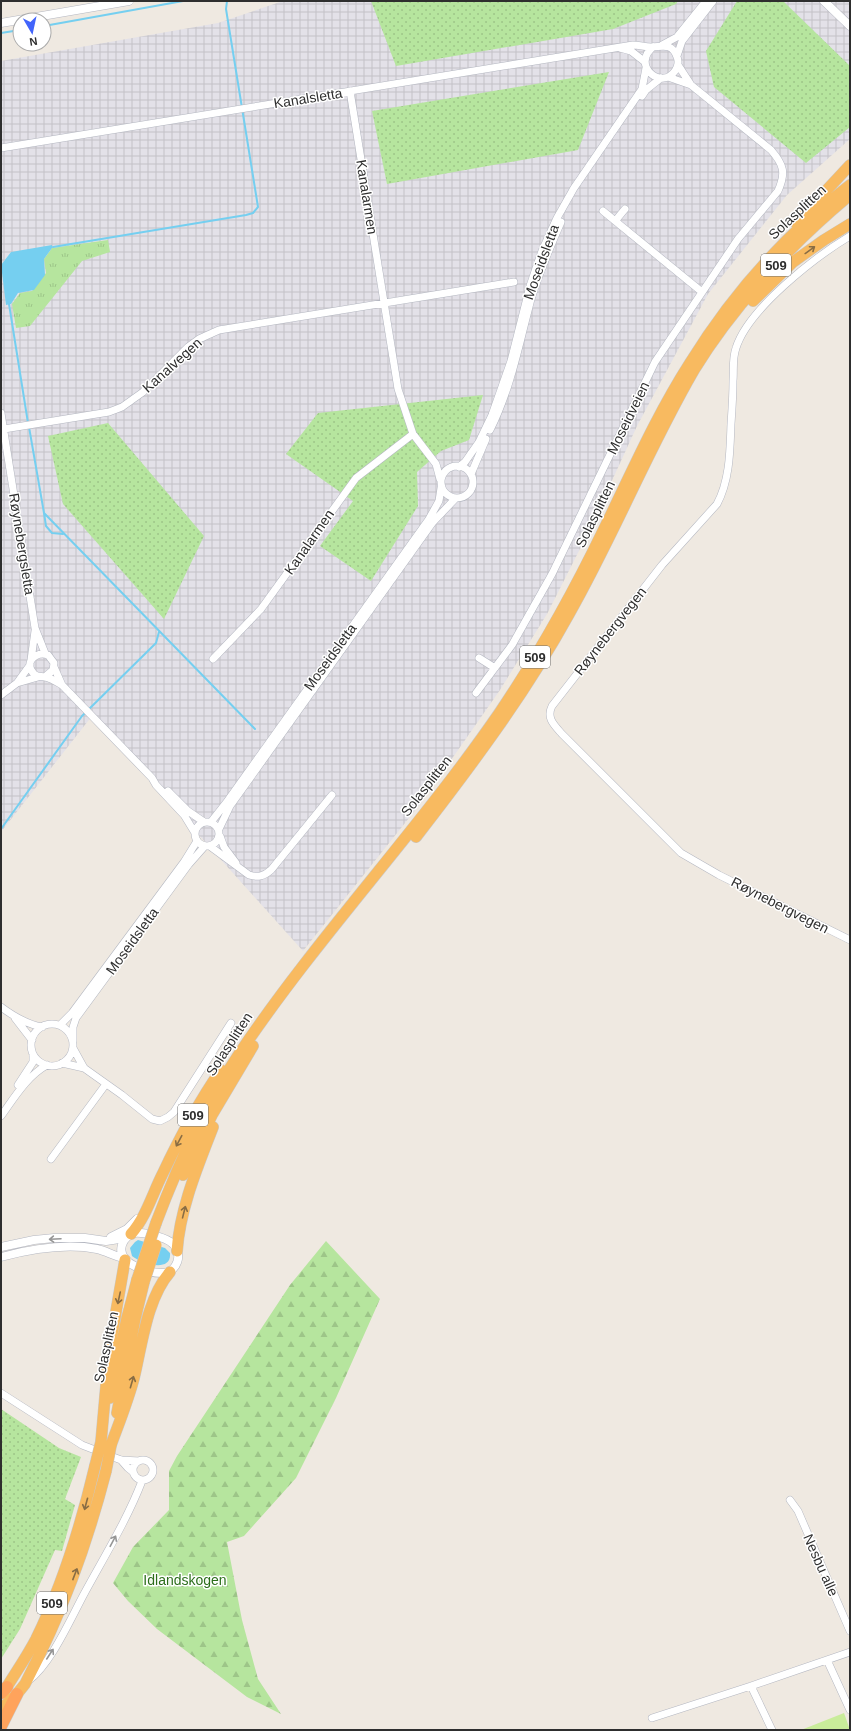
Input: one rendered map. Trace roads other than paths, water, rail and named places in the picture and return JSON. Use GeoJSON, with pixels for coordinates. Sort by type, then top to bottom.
{"type":"FeatureCollection","features":[{"type":"Feature","properties":{"kind":"highway","name":"509"},"geometry":{"type":"LineString","coordinates":[[758,272],[777,244],[850,165]]}},
{"type":"Feature","properties":{"kind":"highway","name":"Solasplitten"},"geometry":{"type":"LineString","coordinates":[[106,1444],[127,1318],[141,1282],[184,1154],[205,1110],[238,1056],[273,1006],[448,782],[500,711],[532,662],[565,605],[648,438],[686,369],[725,313],[758,272],[807,222],[850,185]]}},
{"type":"Feature","properties":{"kind":"highway","name":"Solasplitten"},"geometry":{"type":"LineString","coordinates":[[159,1225],[216,1108],[249,1052],[292,992],[454,788],[507,716],[569,615],[676,402],[712,344],[731,318],[786,254],[812,228],[850,195]]}},
{"type":"Feature","properties":{"kind":"highway","name":"509"},"geometry":{"type":"LineString","coordinates":[[712,344],[793,262],[850,224]]}},
{"type":"Feature","properties":{"kind":"highway","name":"509"},"geometry":{"type":"LineString","coordinates":[[128,1236],[144,1216],[153,1193],[186,1127],[220,1072],[263,1013],[273,1006]]}},
{"type":"Feature","properties":{"kind":"highway","name":"509"},"geometry":{"type":"LineString","coordinates":[[177,1250],[180,1228],[190,1190],[217,1117],[230,1090],[247,1063],[249,1052]]}},
{"type":"Feature","properties":{"kind":"highway","name":"509"},"geometry":{"type":"LineString","coordinates":[[1,1709],[25,1684],[61,1610],[83,1550],[106,1471],[109,1352],[124,1259]]}},
{"type":"Feature","properties":{"kind":"highway","name":"509"},"geometry":{"type":"LineString","coordinates":[[3,1692],[30,1651],[52,1603],[78,1530],[95,1466],[133,1380],[153,1303],[160,1286],[170,1272]]}},
{"type":"Feature","properties":{"kind":"highway"},"geometry":{"type":"LineString","coordinates":[[1,1726],[17,1694]]}},
{"type":"Feature","properties":{"kind":"street"},"geometry":{"type":"LineString","coordinates":[[1,23],[129,1]]}},
{"type":"Feature","properties":{"kind":"street"},"geometry":{"type":"LineString","coordinates":[[646,65],[649,51],[653,47],[662,45],[677,38],[706,1]]}},
{"type":"Feature","properties":{"kind":"street"},"geometry":{"type":"LineString","coordinates":[[691,85],[678,65],[677,56],[682,41],[714,1]]}},
{"type":"Feature","properties":{"kind":"street"},"geometry":{"type":"LineString","coordinates":[[824,1],[850,26]]}},
{"type":"Feature","properties":{"kind":"street","name":"Kanalsletta"},"geometry":{"type":"LineString","coordinates":[[1,148],[614,47],[633,45],[653,47]]}},
{"type":"Feature","properties":{"kind":"street"},"geometry":{"type":"LineString","coordinates":[[662,45],[668,47],[677,56]]}},
{"type":"Feature","properties":{"kind":"street"},"geometry":{"type":"LineString","coordinates":[[614,47],[631,51],[646,65],[655,77],[665,77],[691,85]]}},
{"type":"Feature","properties":{"kind":"street","name":"Moseidsletta"},"geometry":{"type":"LineString","coordinates":[[455,467],[465,462],[479,442],[492,415],[511,361],[530,286],[542,251],[557,218],[578,182],[642,89],[646,65]]}},
{"type":"Feature","properties":{"kind":"street"},"geometry":{"type":"LineString","coordinates":[[665,77],[673,74],[678,65]]}},
{"type":"Feature","properties":{"kind":"street","name":"Moseidsletta"},"geometry":{"type":"LineString","coordinates":[[471,474],[509,387],[535,288],[561,221],[578,190],[646,90],[665,77]]}},
{"type":"Feature","properties":{"kind":"street","name":"Moseidveien"},"geometry":{"type":"LineString","coordinates":[[476,693],[512,645],[552,574],[655,362],[738,239],[778,191],[782,182],[783,172],[781,163],[771,150],[691,85]]}},
{"type":"Feature","properties":{"kind":"street","name":"Kanalarmen"},"geometry":{"type":"LineString","coordinates":[[350,91],[398,389],[413,434],[436,464],[440,480]]}},
{"type":"Feature","properties":{"kind":"street"},"geometry":{"type":"LineString","coordinates":[[616,220],[626,209]]}},
{"type":"Feature","properties":{"kind":"street"},"geometry":{"type":"LineString","coordinates":[[603,211],[616,220],[702,292]]}},
{"type":"Feature","properties":{"kind":"street","name":"Røynebergvegen"},"geometry":{"type":"LineString","coordinates":[[850,236],[811,263],[788,283],[759,312],[743,332],[734,353],[730,456],[720,498],[717,504],[662,565],[552,706],[549,715],[553,724],[562,734],[681,853],[700,865],[850,940]]}},
{"type":"Feature","properties":{"kind":"street"},"geometry":{"type":"LineString","coordinates":[[384,303],[514,282]]}},
{"type":"Feature","properties":{"kind":"street","name":"Kanalvegen"},"geometry":{"type":"LineString","coordinates":[[4,429],[109,412],[122,407],[143,392],[188,347],[199,339],[219,330],[384,303]]}},
{"type":"Feature","properties":{"kind":"street","name":"Røynebergsletta"},"geometry":{"type":"LineString","coordinates":[[1,413],[35,628],[45,653]]}},
{"type":"Feature","properties":{"kind":"street","name":"Kanalarmen"},"geometry":{"type":"LineString","coordinates":[[213,658],[261,609],[356,478],[413,434]]}},
{"type":"Feature","properties":{"kind":"street"},"geometry":{"type":"LineString","coordinates":[[431,458],[437,462],[455,467],[464,467],[471,474],[473,482],[471,491],[464,497],[455,499],[446,495],[441,488],[440,480],[444,472],[455,467]]}},
{"type":"Feature","properties":{"kind":"street","name":"Moseidsletta"},"geometry":{"type":"LineString","coordinates":[[207,822],[226,803],[429,519],[439,501],[441,488]]}},
{"type":"Feature","properties":{"kind":"street","name":"Moseidsletta"},"geometry":{"type":"LineString","coordinates":[[219,833],[230,806],[433,522],[455,499]]}},
{"type":"Feature","properties":{"kind":"street","name":"Røynebergsletta"},"geometry":{"type":"LineString","coordinates":[[30,662],[35,628]]}},
{"type":"Feature","properties":{"kind":"street"},"geometry":{"type":"LineString","coordinates":[[1,695],[17,683],[30,662],[37,654],[45,653],[51,657],[62,685],[152,778],[156,785],[184,815],[195,833],[197,841],[254,877],[265,875],[271,870],[332,795]]}},
{"type":"Feature","properties":{"kind":"street"},"geometry":{"type":"LineString","coordinates":[[480,658],[495,668]]}},
{"type":"Feature","properties":{"kind":"street"},"geometry":{"type":"LineString","coordinates":[[30,662],[32,672],[62,685]]}},
{"type":"Feature","properties":{"kind":"street"},"geometry":{"type":"LineString","coordinates":[[17,683],[42,677],[51,673],[54,667]]}},
{"type":"Feature","properties":{"kind":"street"},"geometry":{"type":"LineString","coordinates":[[152,778],[159,782],[188,812],[207,822],[219,833],[224,848],[241,869]]}},
{"type":"Feature","properties":{"kind":"street"},"geometry":{"type":"LineString","coordinates":[[195,833],[198,826],[207,822]]}},
{"type":"Feature","properties":{"kind":"street"},"geometry":{"type":"LineString","coordinates":[[207,846],[217,843],[219,833]]}},
{"type":"Feature","properties":{"kind":"street","name":"Moseidsletta"},"geometry":{"type":"LineString","coordinates":[[60,1025],[72,1014],[184,862],[197,841]]}},
{"type":"Feature","properties":{"kind":"street","name":"Moseidsletta"},"geometry":{"type":"LineString","coordinates":[[73,1044],[76,1018],[189,864],[207,846]]}},
{"type":"Feature","properties":{"kind":"street"},"geometry":{"type":"LineString","coordinates":[[1,1007],[14,1016],[33,1025],[42,1027],[54,1024],[60,1025],[70,1034],[84,1068]]}},
{"type":"Feature","properties":{"kind":"street"},"geometry":{"type":"LineString","coordinates":[[14,1016],[32,1040]]}},
{"type":"Feature","properties":{"kind":"street"},"geometry":{"type":"LineString","coordinates":[[62,1063],[84,1068],[152,1119],[160,1121],[174,1112],[231,1023]]}},
{"type":"Feature","properties":{"kind":"street"},"geometry":{"type":"LineString","coordinates":[[42,1027],[34,1034],[32,1040],[31,1047],[36,1059],[47,1065],[55,1066],[62,1063],[71,1054],[73,1044]]}},
{"type":"Feature","properties":{"kind":"street"},"geometry":{"type":"LineString","coordinates":[[1,1108],[23,1079],[33,1062],[33,1054]]}},
{"type":"Feature","properties":{"kind":"street"},"geometry":{"type":"LineString","coordinates":[[1,1116],[27,1082],[39,1070],[47,1065]]}},
{"type":"Feature","properties":{"kind":"street"},"geometry":{"type":"LineString","coordinates":[[51,1159],[106,1084]]}},
{"type":"Feature","properties":{"kind":"street"},"geometry":{"type":"LineString","coordinates":[[1,1247],[47,1239],[94,1239],[112,1237],[127,1229],[140,1214],[153,1193]]}},
{"type":"Feature","properties":{"kind":"street"},"geometry":{"type":"LineString","coordinates":[[1,1257],[35,1250],[72,1248],[96,1249],[124,1259],[134,1266],[157,1272],[170,1272],[178,1262],[177,1250],[168,1241],[143,1233],[106,1241],[94,1239]]}},
{"type":"Feature","properties":{"kind":"street"},"geometry":{"type":"LineString","coordinates":[[124,1259],[121,1249],[128,1236]]}},
{"type":"Feature","properties":{"kind":"street"},"geometry":{"type":"LineString","coordinates":[[1,1393],[72,1440],[121,1460],[143,1460],[150,1462],[154,1469],[151,1477],[142,1480],[136,1478],[133,1472],[121,1460]]}},
{"type":"Feature","properties":{"kind":"street"},"geometry":{"type":"LineString","coordinates":[[133,1472],[134,1466],[139,1461]]}},
{"type":"Feature","properties":{"kind":"street"},"geometry":{"type":"LineString","coordinates":[[25,1684],[36,1676],[60,1638],[124,1520],[142,1480]]}},
{"type":"Feature","properties":{"kind":"street","name":"Nesbu alle"},"geometry":{"type":"LineString","coordinates":[[790,1500],[798,1511],[850,1631]]}},
{"type":"Feature","properties":{"kind":"street"},"geometry":{"type":"LineString","coordinates":[[652,1718],[850,1652]]}},
{"type":"Feature","properties":{"kind":"street"},"geometry":{"type":"LineString","coordinates":[[827,1660],[850,1710]]}},
{"type":"Feature","properties":{"kind":"street"},"geometry":{"type":"LineString","coordinates":[[751,1686],[772,1730]]}},
{"type":"Feature","properties":{"kind":"water"},"geometry":{"type":"Polygon","coordinates":[[[52,245],[52,248],[44,259],[45,275],[34,290],[18,293],[11,304],[6,305],[1,265],[11,252],[52,245]]]}},
{"type":"Feature","properties":{"kind":"water"},"geometry":{"type":"Polygon","coordinates":[[[138,1240],[165,1248],[170,1253],[169,1259],[166,1263],[155,1265],[136,1259],[132,1256],[130,1248],[138,1240]]]}},
{"type":"Feature","properties":{"kind":"waterway"},"geometry":{"type":"LineString","coordinates":[[52,25],[183,1]]}},
{"type":"Feature","properties":{"kind":"waterway"},"geometry":{"type":"LineString","coordinates":[[53,247],[246,215],[253,213],[258,207],[226,9],[227,1]]}},
{"type":"Feature","properties":{"kind":"waterway"},"geometry":{"type":"LineString","coordinates":[[1,33],[12,31]]}},
{"type":"Feature","properties":{"kind":"waterway"},"geometry":{"type":"LineString","coordinates":[[9,304],[28,423]]}},
{"type":"Feature","properties":{"kind":"waterway"},"geometry":{"type":"LineString","coordinates":[[29,427],[44,513],[255,729]]}},
{"type":"Feature","properties":{"kind":"waterway"},"geometry":{"type":"LineString","coordinates":[[44,513],[46,526],[52,533],[63,534]]}},
{"type":"Feature","properties":{"kind":"waterway"},"geometry":{"type":"LineString","coordinates":[[1,829],[82,716],[156,643],[159,632]]}},
{"type":"Feature","properties":{"kind":"park label","name":"Idlandskogen"},"geometry":{"type":"Point","coordinates":[185,1580]}}]}
